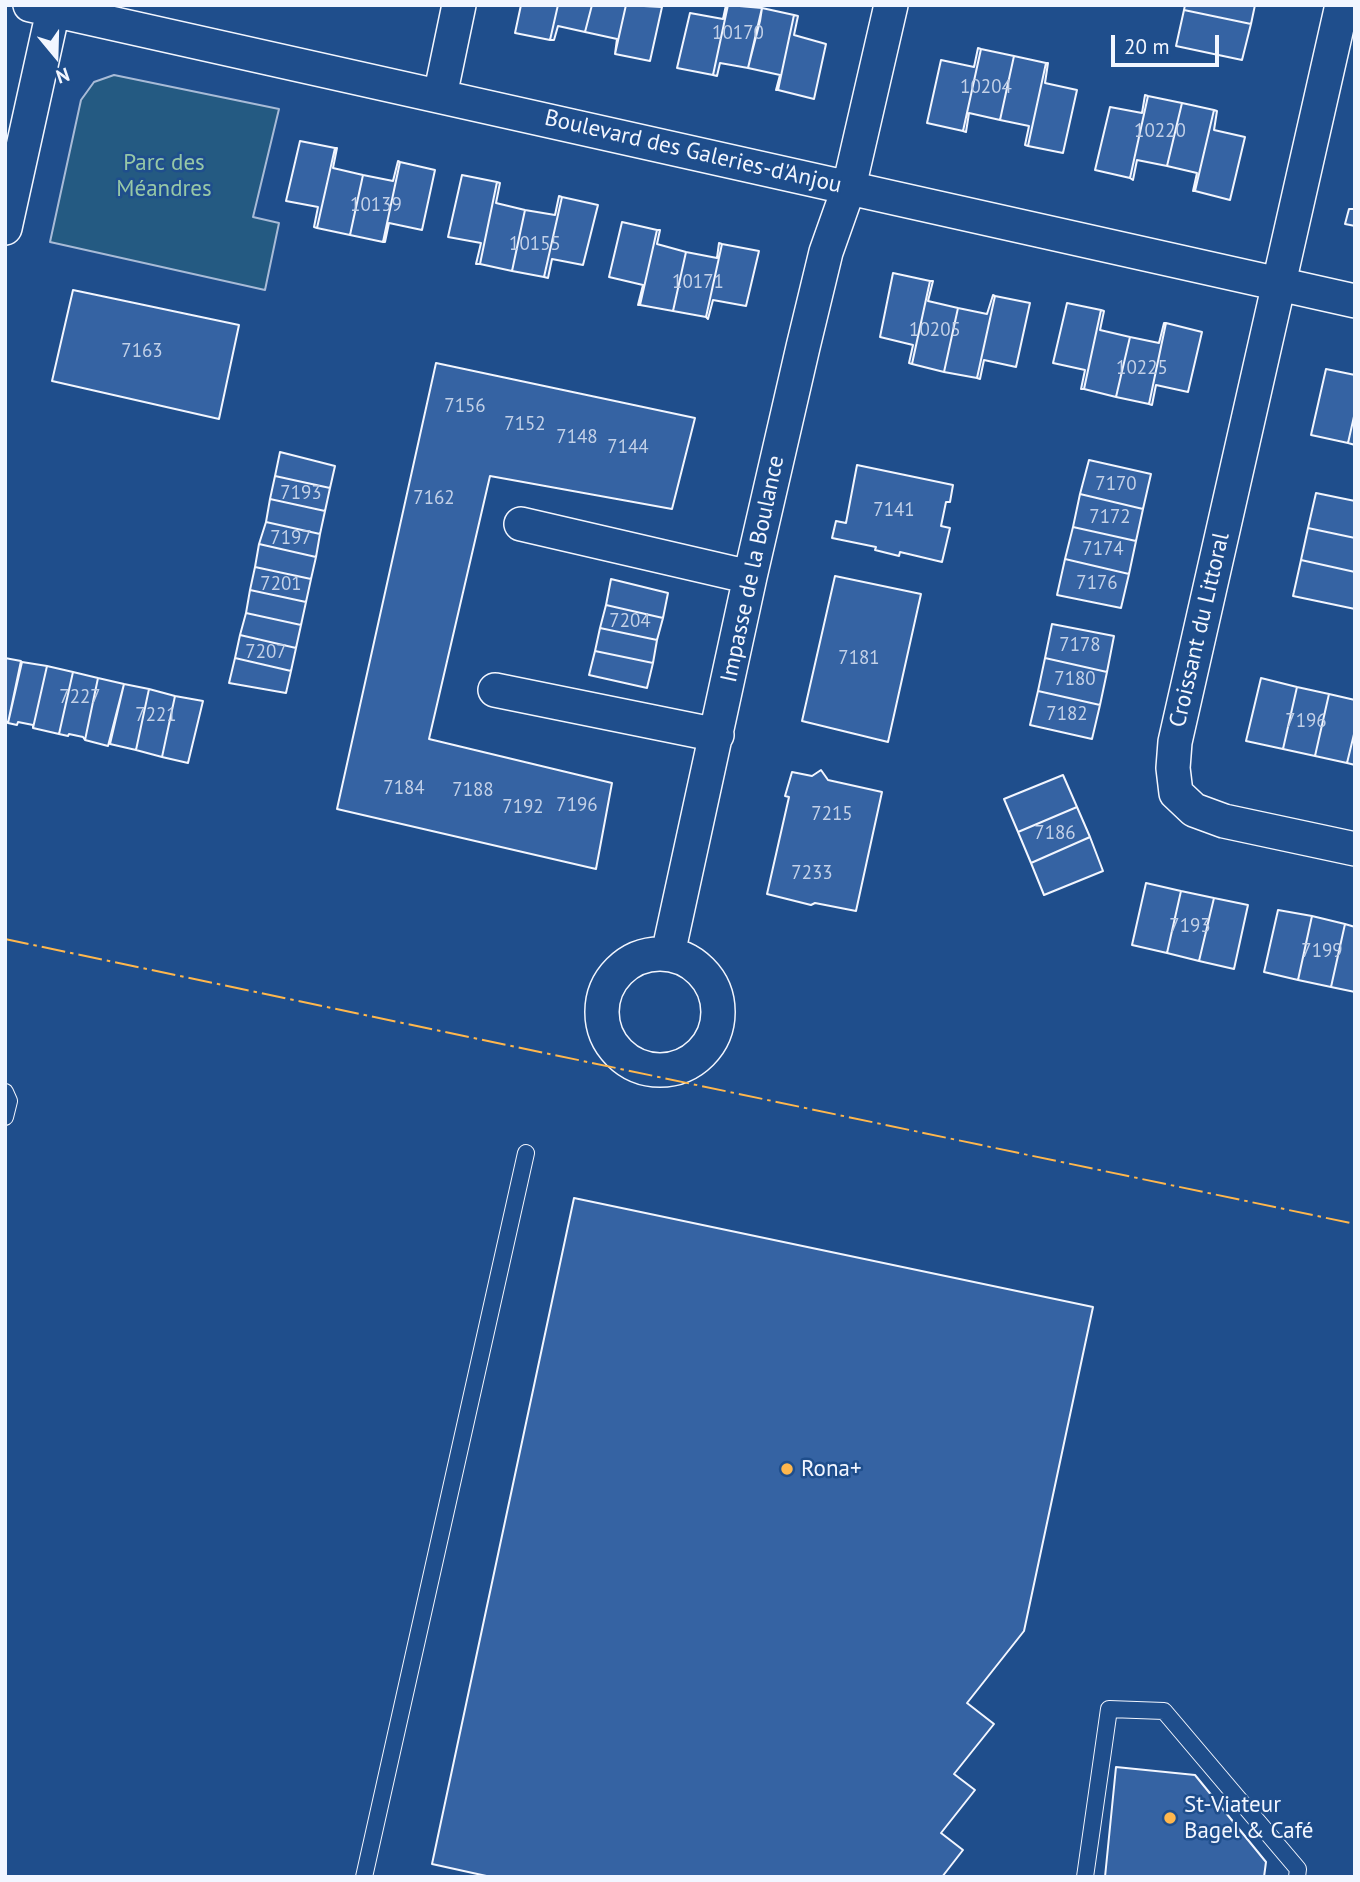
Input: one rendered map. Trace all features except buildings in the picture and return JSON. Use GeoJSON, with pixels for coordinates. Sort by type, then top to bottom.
{"type":"FeatureCollection","features":[{"type":"Feature","properties":{"kind":"street"},"geometry":{"type":"LineString","coordinates":[[440,96],[460,5]]}},
{"type":"Feature","properties":{"kind":"street","name":"Impasse de la Boulance"},"geometry":{"type":"LineString","coordinates":[[668,954],[750,577],[826,252],[849,187],[891,5]]}},
{"type":"Feature","properties":{"kind":"street","name":"Croissant du Littoral"},"geometry":{"type":"LineString","coordinates":[[1342,5],[1175,742],[1173,768],[1176,793],[1194,810],[1224,821],[1355,849]]}},
{"type":"Feature","properties":{"kind":"street"},"geometry":{"type":"LineString","coordinates":[[5,228],[42,8]]}},
{"type":"Feature","properties":{"kind":"street","name":"Boulevard des Galeries-d'Anjou"},"geometry":{"type":"LineString","coordinates":[[42,8],[1355,301]]}},
{"type":"Feature","properties":{"kind":"street"},"geometry":{"type":"LineString","coordinates":[[521,524],[750,577]]}},
{"type":"Feature","properties":{"kind":"street"},"geometry":{"type":"LineString","coordinates":[[495,690],[717,735]]}},
{"type":"Feature","properties":{"kind":"lane"},"geometry":{"type":"LineString","coordinates":[[5,1092],[9,1101],[5,1117]]}},
{"type":"Feature","properties":{"kind":"lane"},"geometry":{"type":"LineString","coordinates":[[365,1877],[526,1153]]}},
{"type":"Feature","properties":{"kind":"lane"},"geometry":{"type":"LineString","coordinates":[[1085,1877],[1109,1709],[1164,1711],[1298,1870],[1297,1877]]}},
{"type":"Feature","properties":{"kind":"green space","name":"Parc des Méandres"},"geometry":{"type":"Polygon","coordinates":[[[114,75],[279,109],[253,217],[279,223],[265,290],[50,242],[81,100],[94,82],[114,75]]]}},
{"type":"Feature","properties":{"kind":"power"},"geometry":{"type":"LineString","coordinates":[[5,939],[1355,1224]]}},
{"type":"Feature","properties":{"kind":"place","name":"Rona+"},"geometry":{"type":"Point","coordinates":[787,1469]}},
{"type":"Feature","properties":{"kind":"place","name":"St-Viateur Bagel & Café"},"geometry":{"type":"Point","coordinates":[1170,1818]}}]}
